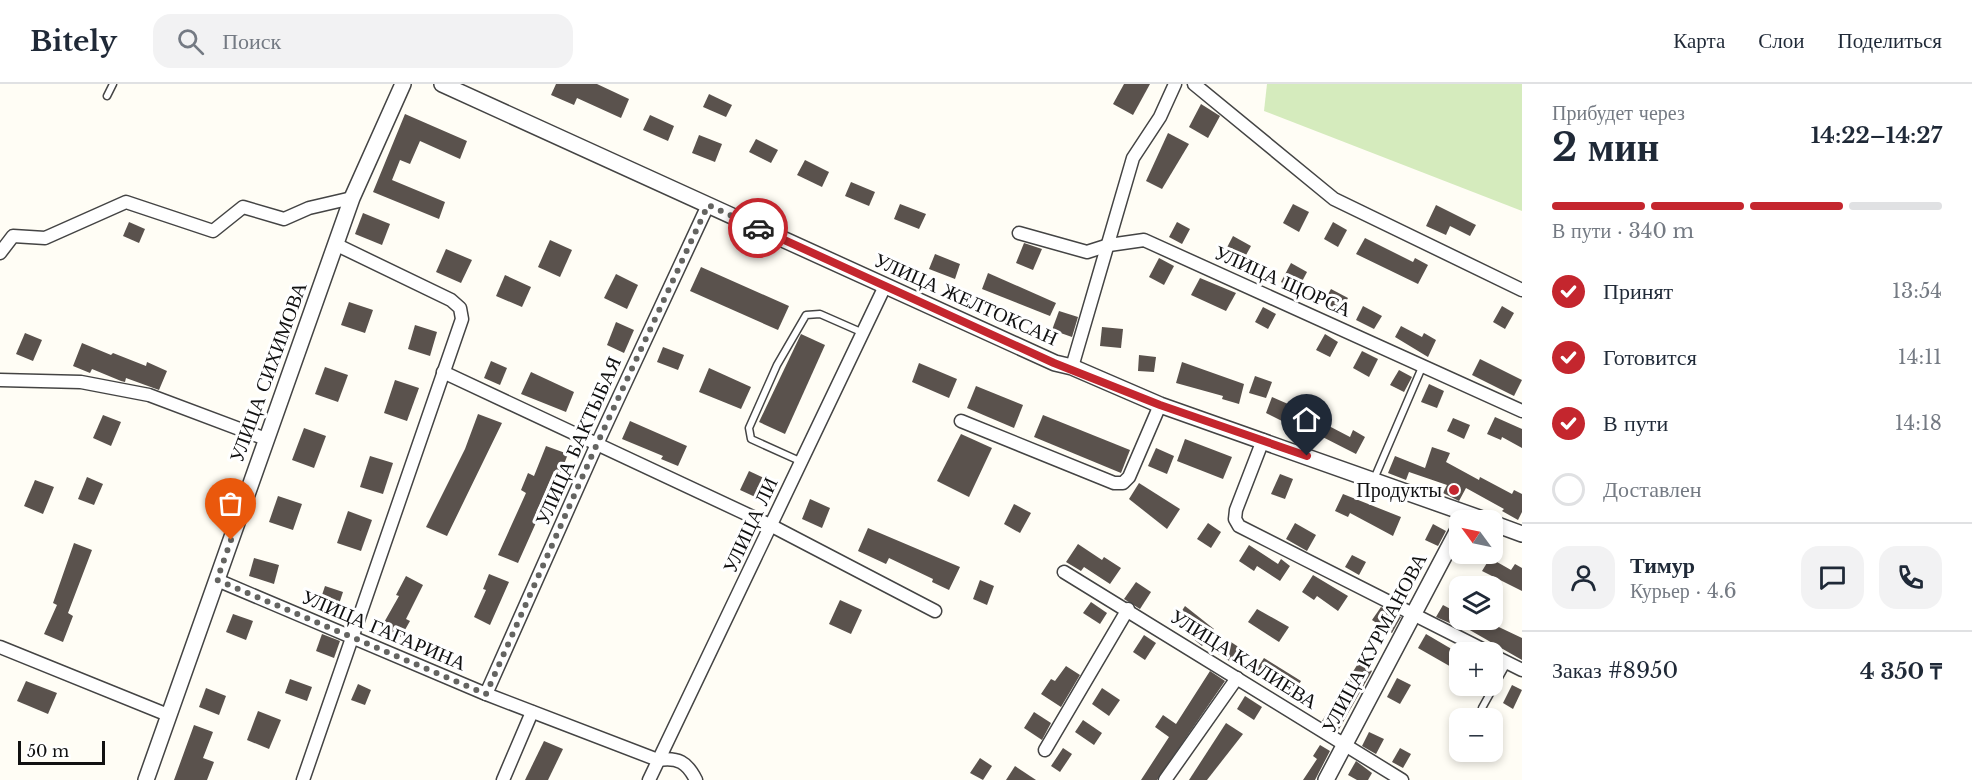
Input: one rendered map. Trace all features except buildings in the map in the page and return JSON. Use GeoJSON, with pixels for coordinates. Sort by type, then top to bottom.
{"type":"FeatureCollection","features":[{"type":"Feature","properties":{"kind":"street","name":"УЛИЦА СИХИМОВА"},"geometry":{"type":"LineString","coordinates":[[146,780],[352,198],[402,84]]}},
{"type":"Feature","properties":{"kind":"street","name":"УЛИЦА ЖЕЛТОКСАН"},"geometry":{"type":"LineString","coordinates":[[442,84],[1054,363],[1072,367],[1160,405],[1373,480],[1449,514]]}},
{"type":"Feature","properties":{"kind":"street"},"geometry":{"type":"LineString","coordinates":[[1072,367],[1093,288],[1109,245],[1122,188],[1133,158],[1160,117],[1175,84]]}},
{"type":"Feature","properties":{"kind":"street"},"geometry":{"type":"LineString","coordinates":[[1194,84],[1334,199],[1522,290]]}},
{"type":"Feature","properties":{"kind":"street"},"geometry":{"type":"LineString","coordinates":[[0,253],[13,236],[45,238],[126,202],[213,231],[243,207],[284,219],[309,208],[352,198]]}},
{"type":"Feature","properties":{"kind":"street","name":"УЛИЦА БАКТЫБАЯ"},"geometry":{"type":"LineString","coordinates":[[486,694],[597,444],[708,205]]}},
{"type":"Feature","properties":{"kind":"street","name":"УЛИЦА ЩОРСА"},"geometry":{"type":"LineString","coordinates":[[1019,233],[1088,252],[1109,245],[1144,240],[1522,411]]}},
{"type":"Feature","properties":{"kind":"street"},"geometry":{"type":"LineString","coordinates":[[303,780],[354,639],[462,319],[460,308],[451,300],[337,245]]}},
{"type":"Feature","properties":{"kind":"street","name":"УЛИЦА ЛИ"},"geometry":{"type":"LineString","coordinates":[[649,780],[772,526],[861,332],[885,286]]}},
{"type":"Feature","properties":{"kind":"street"},"geometry":{"type":"LineString","coordinates":[[443,372],[772,526],[935,611]]}},
{"type":"Feature","properties":{"kind":"street"},"geometry":{"type":"LineString","coordinates":[[0,380],[81,382],[149,395],[266,439]]}},
{"type":"Feature","properties":{"kind":"street"},"geometry":{"type":"LineString","coordinates":[[961,421],[1114,483],[1123,483],[1130,477],[1160,405]]}},
{"type":"Feature","properties":{"kind":"street"},"geometry":{"type":"LineString","coordinates":[[1263,440],[1236,510],[1235,519],[1239,526],[1468,642]]}},
{"type":"Feature","properties":{"kind":"street"},"geometry":{"type":"LineString","coordinates":[[1503,527],[1522,534]]}},
{"type":"Feature","properties":{"kind":"street","name":"УЛИЦА КУРМАНОВА"},"geometry":{"type":"LineString","coordinates":[[1326,780],[1449,547]]}},
{"type":"Feature","properties":{"kind":"street","name":"УЛИЦА КАЛИЕВА"},"geometry":{"type":"LineString","coordinates":[[1064,572],[1128,609],[1402,780]]}},
{"type":"Feature","properties":{"kind":"street","name":"УЛИЦА ГАГАРИНА"},"geometry":{"type":"LineString","coordinates":[[217,580],[532,712],[658,760],[672,758],[681,760],[689,766],[696,780]]}},
{"type":"Feature","properties":{"kind":"street"},"geometry":{"type":"LineString","coordinates":[[1045,750],[1128,609]]}},
{"type":"Feature","properties":{"kind":"street"},"geometry":{"type":"LineString","coordinates":[[0,647],[168,714]]}},
{"type":"Feature","properties":{"kind":"street"},"geometry":{"type":"LineString","coordinates":[[1503,660],[1522,670]]}},
{"type":"Feature","properties":{"kind":"street"},"geometry":{"type":"LineString","coordinates":[[1165,780],[1237,678]]}},
{"type":"Feature","properties":{"kind":"street"},"geometry":{"type":"LineString","coordinates":[[502,780],[532,712]]}},
{"type":"Feature","properties":{"kind":"lane"},"geometry":{"type":"LineString","coordinates":[[107,96],[113,84]]}},
{"type":"Feature","properties":{"kind":"lane"},"geometry":{"type":"LineString","coordinates":[[802,462],[751,439],[748,428],[777,365],[806,315],[820,314],[861,332]]}},
{"type":"Feature","properties":{"kind":"lane"},"geometry":{"type":"LineString","coordinates":[[1373,480],[1422,364]]}},
{"type":"Feature","properties":{"kind":"lane"},"geometry":{"type":"LineString","coordinates":[[1482,708],[1508,662]]}},
{"type":"Feature","properties":{"kind":"green space"},"geometry":{"type":"Polygon","coordinates":[[[1267,84],[1522,84],[1522,211],[1264,111],[1267,84]]]}},
{"type":"Feature","properties":{"kind":"way so far"},"geometry":{"type":"LineString","coordinates":[[231,540],[217,580],[486,694],[597,444],[708,205],[758,228]]}},
{"type":"Feature","properties":{"kind":"place","name":"Продукты"},"geometry":{"type":"Point","coordinates":[1454,490]}},
{"type":"Feature","properties":{"kind":"route"},"geometry":{"type":"LineString","coordinates":[[758,228],[1054,363],[1072,367],[1160,405],[1307,456]]}}]}
